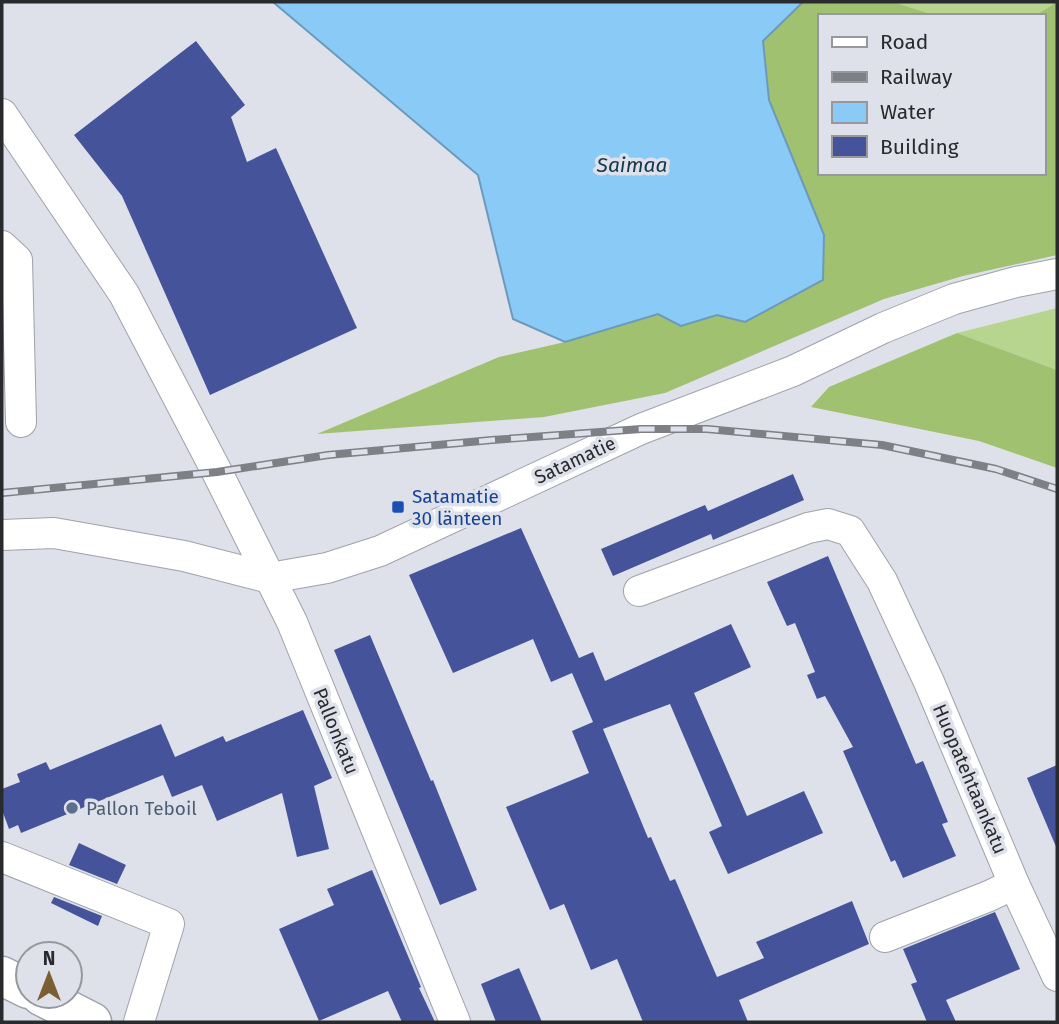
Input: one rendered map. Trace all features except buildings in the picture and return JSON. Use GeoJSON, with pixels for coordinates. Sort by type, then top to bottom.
{"type":"FeatureCollection","features":[{"type":"Feature","properties":{"kind":"main road"},"geometry":{"type":"LineString","coordinates":[[68,1010],[92,1022]]}},
{"type":"Feature","properties":{"kind":"street","name":"Pallonkatu"},"geometry":{"type":"LineString","coordinates":[[2,114],[124,294],[204,445],[292,622],[455,1022]]}},
{"type":"Feature","properties":{"kind":"street"},"geometry":{"type":"LineString","coordinates":[[2,246],[16,260],[21,422]]}},
{"type":"Feature","properties":{"kind":"street","name":"Satamatie"},"geometry":{"type":"LineString","coordinates":[[2,535],[54,533],[184,556],[270,578],[327,568],[380,551],[641,429],[793,371],[895,323],[954,299],[1057,274]]}},
{"type":"Feature","properties":{"kind":"street","name":"Huopatehtaankatu"},"geometry":{"type":"LineString","coordinates":[[639,590],[808,528],[828,524],[850,531],[883,582],[929,682],[1014,884],[1057,976]]}},
{"type":"Feature","properties":{"kind":"street"},"geometry":{"type":"LineString","coordinates":[[2,857],[169,924],[139,1022]]}},
{"type":"Feature","properties":{"kind":"street"},"geometry":{"type":"LineString","coordinates":[[886,937],[1014,884]]}},
{"type":"Feature","properties":{"kind":"green space"},"geometry":{"type":"Polygon","coordinates":[[[803,2],[893,2],[930,14],[818,14],[818,175],[1045,175],[1045,14],[1038,14],[1057,2],[1057,255],[963,276],[884,299],[665,393],[544,417],[317,434],[499,357],[565,342],[658,314],[681,326],[717,315],[745,322],[824,235],[769,99],[763,41],[803,2]]]}},
{"type":"Feature","properties":{"kind":"green space"},"geometry":{"type":"Polygon","coordinates":[[[862,2],[1057,2],[1045,14],[848,14],[862,2]]]}},
{"type":"Feature","properties":{"kind":"green space"},"geometry":{"type":"Polygon","coordinates":[[[1057,308],[1057,370],[957,333],[1057,308]]]}},
{"type":"Feature","properties":{"kind":"green space"},"geometry":{"type":"Polygon","coordinates":[[[957,333],[1057,370],[1057,468],[979,441],[811,407],[829,387],[957,333]]]}},
{"type":"Feature","properties":{"kind":"water","name":"Saimaa"},"geometry":{"type":"Polygon","coordinates":[[[273,2],[803,2],[763,41],[769,100],[824,235],[823,280],[745,322],[717,315],[681,326],[658,314],[565,342],[513,319],[478,175],[273,2]]]}},
{"type":"Feature","properties":{"kind":"railway"},"geometry":{"type":"LineString","coordinates":[[2,493],[217,472],[328,455],[641,429],[707,429],[882,445],[996,469],[1057,489]]}},
{"type":"Feature","properties":{"kind":"place","name":"Satamatie 30 länteen"},"geometry":{"type":"Point","coordinates":[398,507]}},
{"type":"Feature","properties":{"kind":"place","name":"Pallon Teboil"},"geometry":{"type":"Point","coordinates":[72,808]}}]}
